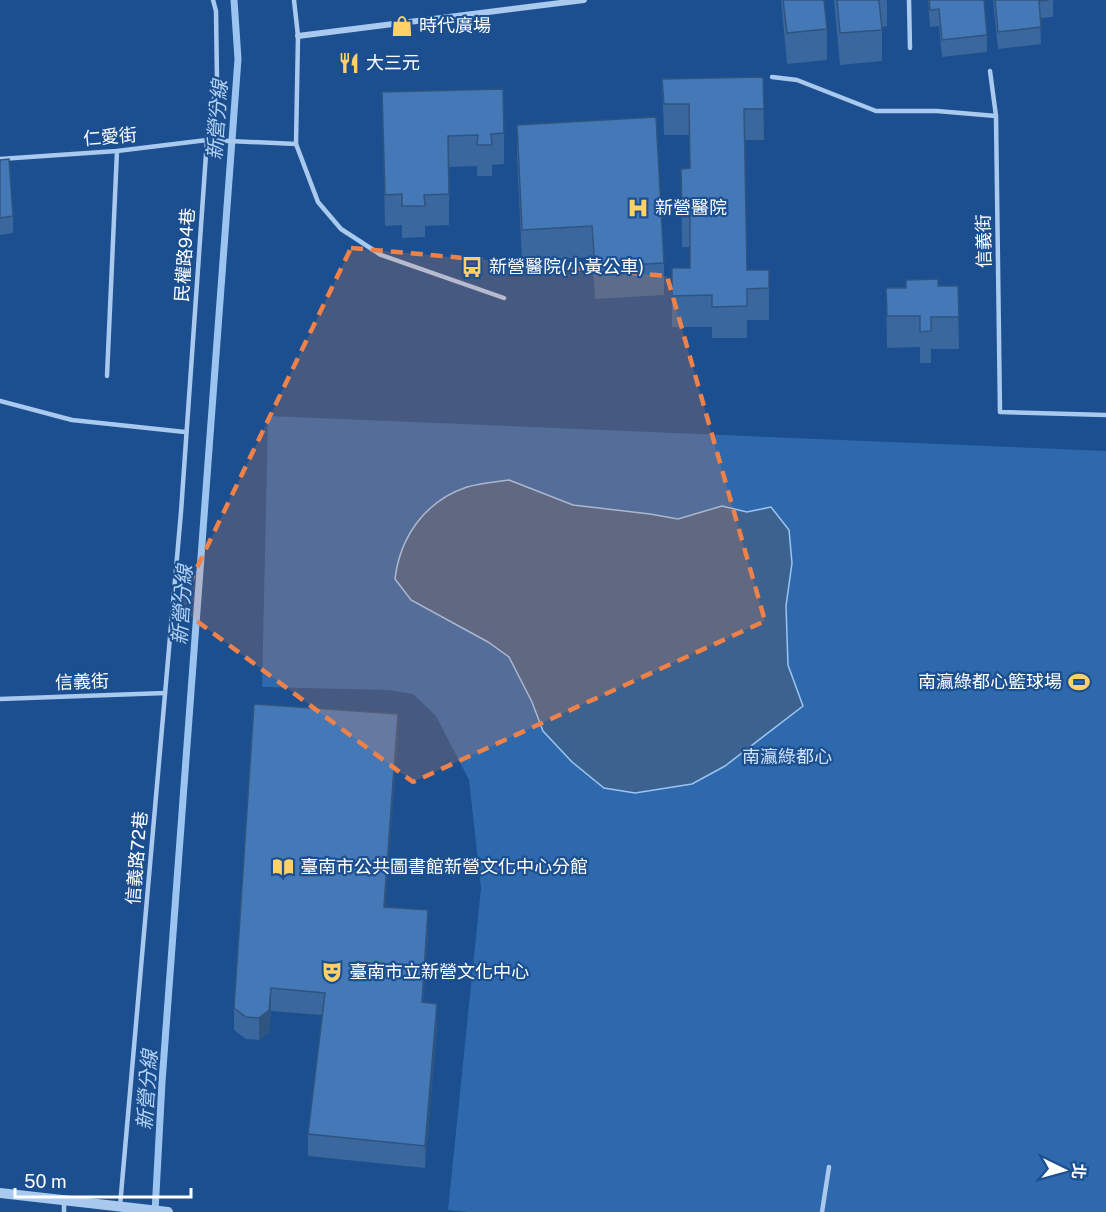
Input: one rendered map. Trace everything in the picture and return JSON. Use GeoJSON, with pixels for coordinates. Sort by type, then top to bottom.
{"type":"FeatureCollection","features":[{"type":"Feature","properties":{"kind":"street"},"geometry":{"type":"LineString","coordinates":[[298,36],[584,0]]}},
{"type":"Feature","properties":{"kind":"street"},"geometry":{"type":"LineString","coordinates":[[0,1193],[64,1206],[120,1206],[168,1212]]}},
{"type":"Feature","properties":{"kind":"lane","name":"民權路94巷"},"geometry":{"type":"LineString","coordinates":[[181,512],[207,140],[217,81],[216,11],[213,0]]}},
{"type":"Feature","properties":{"kind":"lane"},"geometry":{"type":"LineString","coordinates":[[294,0],[298,36],[296,144],[318,202],[341,229],[381,255],[504,298]]}},
{"type":"Feature","properties":{"kind":"lane"},"geometry":{"type":"LineString","coordinates":[[909,0],[910,48]]}},
{"type":"Feature","properties":{"kind":"lane","name":"信義街"},"geometry":{"type":"LineString","coordinates":[[990,71],[996,116],[1000,411],[1106,415]]}},
{"type":"Feature","properties":{"kind":"lane"},"geometry":{"type":"LineString","coordinates":[[772,77],[797,80],[876,111],[937,111],[996,116]]}},
{"type":"Feature","properties":{"kind":"lane","name":"仁愛街"},"geometry":{"type":"LineString","coordinates":[[0,159],[117,152],[207,140],[296,144]]}},
{"type":"Feature","properties":{"kind":"lane"},"geometry":{"type":"LineString","coordinates":[[107,376],[117,152]]}},
{"type":"Feature","properties":{"kind":"lane"},"geometry":{"type":"LineString","coordinates":[[0,401],[72,420],[185,432]]}},
{"type":"Feature","properties":{"kind":"lane","name":"信義路72巷"},"geometry":{"type":"LineString","coordinates":[[120,1206],[181,512]]}},
{"type":"Feature","properties":{"kind":"lane","name":"信義街"},"geometry":{"type":"LineString","coordinates":[[0,699],[165,693]]}},
{"type":"Feature","properties":{"kind":"lane"},"geometry":{"type":"LineString","coordinates":[[822,1212],[829,1167]]}},
{"type":"Feature","properties":{"kind":"highlighted area"},"geometry":{"type":"Polygon","coordinates":[[[351,248],[667,276],[765,621],[413,782],[178,607],[351,248]]]}},
{"type":"Feature","properties":{"kind":"green space","name":"南瀛綠都心"},"geometry":{"type":"Polygon","coordinates":[[[268,416],[1106,451],[1106,1212],[469,1212],[448,1210],[481,888],[469,780],[436,716],[413,694],[388,690],[262,687],[268,416]]]}},
{"type":"Feature","properties":{"kind":"shaded area"},"geometry":{"type":"Polygon","coordinates":[[[509,480],[573,505],[678,519],[722,506],[747,512],[771,507],[789,530],[792,563],[786,606],[788,665],[803,706],[725,766],[692,784],[635,793],[604,788],[572,762],[543,731],[532,702],[509,657],[488,642],[411,600],[395,579],[402,549],[417,522],[427,511],[452,493],[467,487],[509,480]]]}},
{"type":"Feature","properties":{"kind":"building"},"geometry":{"type":"Polygon","coordinates":[[[783,0],[824,0],[827,29],[787,33],[783,0]]]}},
{"type":"Feature","properties":{"kind":"building"},"geometry":{"type":"Polygon","coordinates":[[[837,0],[879,0],[882,30],[840,33],[837,0]]]}},
{"type":"Feature","properties":{"kind":"building"},"geometry":{"type":"Polygon","coordinates":[[[929,0],[984,0],[987,35],[942,40],[939,9],[930,10],[929,0]]]}},
{"type":"Feature","properties":{"kind":"building"},"geometry":{"type":"Polygon","coordinates":[[[995,0],[1049,0],[1039,1],[1041,27],[998,32],[995,0]]]}},
{"type":"Feature","properties":{"kind":"building"},"geometry":{"type":"Polygon","coordinates":[[[763,77],[764,109],[744,109],[747,270],[769,270],[769,288],[747,289],[747,306],[712,307],[712,295],[672,296],[672,268],[690,268],[690,216],[682,216],[681,169],[690,168],[689,104],[664,104],[662,79],[763,77]]]}},
{"type":"Feature","properties":{"kind":"building"},"geometry":{"type":"Polygon","coordinates":[[[503,89],[504,133],[491,134],[492,145],[477,145],[478,135],[448,136],[449,194],[424,195],[425,206],[402,206],[402,194],[385,195],[382,92],[503,89]]]}},
{"type":"Feature","properties":{"kind":"building"},"geometry":{"type":"Polygon","coordinates":[[[656,117],[664,263],[595,267],[592,226],[522,230],[517,125],[656,117]]]}},
{"type":"Feature","properties":{"kind":"building"},"geometry":{"type":"Polygon","coordinates":[[[9,159],[13,216],[0,218],[0,160],[9,159]]]}},
{"type":"Feature","properties":{"kind":"building"},"geometry":{"type":"Polygon","coordinates":[[[938,279],[938,286],[958,286],[959,317],[931,317],[931,331],[920,332],[920,316],[887,316],[886,288],[906,288],[906,280],[938,279]]]}},
{"type":"Feature","properties":{"kind":"building","name":"臺南市立新營文化中心"},"geometry":{"type":"Polygon","coordinates":[[[254,704],[398,714],[384,907],[428,910],[422,1002],[437,1004],[425,1146],[308,1134],[325,993],[271,988],[269,1010],[259,1018],[246,1017],[234,1008],[254,704]]]}},
{"type":"Feature","properties":{"kind":"waterway","name":"新營分線"},"geometry":{"type":"LineString","coordinates":[[155,1212],[162,1082],[238,59],[234,0]]}},
{"type":"Feature","properties":{"kind":"place","name":"時代廣場"},"geometry":{"type":"Point","coordinates":[402,26]}},
{"type":"Feature","properties":{"kind":"place","name":"大三元"},"geometry":{"type":"Point","coordinates":[349,63]}},
{"type":"Feature","properties":{"kind":"place","name":"新營醫院"},"geometry":{"type":"Point","coordinates":[638,208]}},
{"type":"Feature","properties":{"kind":"place","name":"新營醫院(小黃公車)"},"geometry":{"type":"Point","coordinates":[472,267]}},
{"type":"Feature","properties":{"kind":"place","name":"南瀛綠都心籃球場"},"geometry":{"type":"Point","coordinates":[1079,682]}},
{"type":"Feature","properties":{"kind":"place","name":"臺南市公共圖書館新營文化中心分館"},"geometry":{"type":"Point","coordinates":[283,867]}},
{"type":"Feature","properties":{"kind":"place","name":"臺南市立新營文化中心"},"geometry":{"type":"Point","coordinates":[332,972]}}]}
